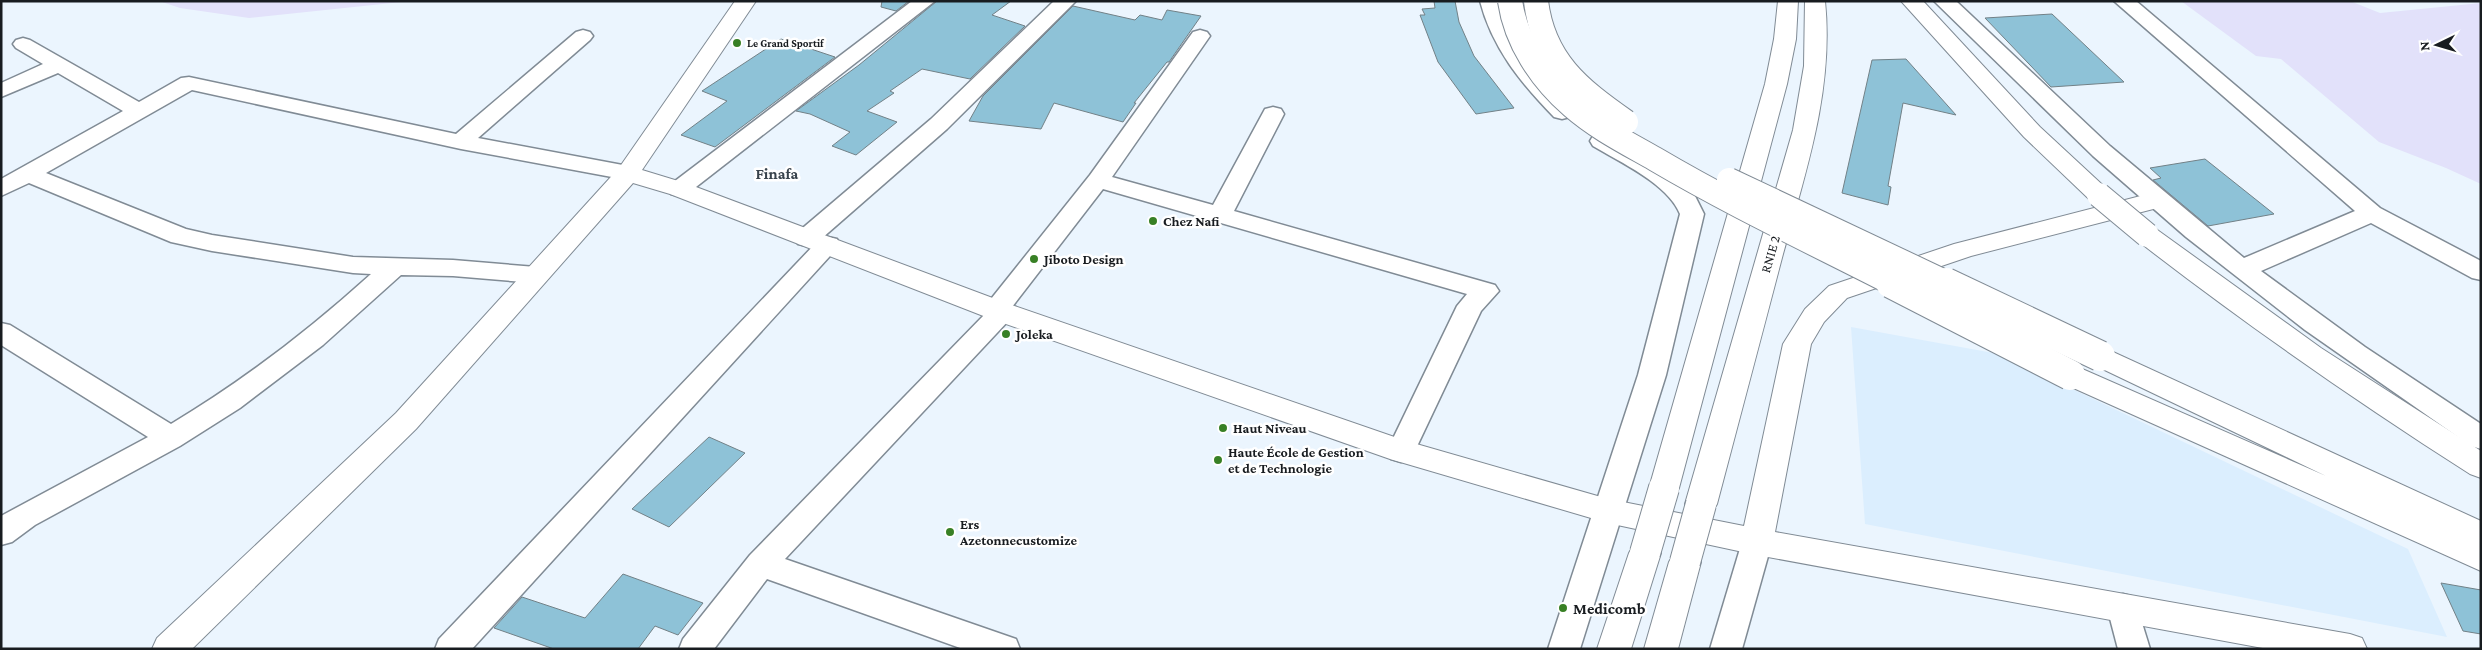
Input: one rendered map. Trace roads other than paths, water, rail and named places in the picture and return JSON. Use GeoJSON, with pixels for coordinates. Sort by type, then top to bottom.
{"type":"FeatureCollection","features":[{"type":"Feature","properties":{"kind":"main road"},"geometry":{"type":"LineString","coordinates":[[169,649],[406,421],[628,173],[746,1]]}},
{"type":"Feature","properties":{"kind":"main road"},"geometry":{"type":"LineString","coordinates":[[1510,1],[1514,23],[1531,61],[1572,106],[1604,130],[1696,183],[2070,375],[2481,558]]}},
{"type":"Feature","properties":{"kind":"main road"},"geometry":{"type":"LineString","coordinates":[[1536,1],[1546,47],[1560,66],[1603,106],[1676,154],[2481,535]]}},
{"type":"Feature","properties":{"kind":"main road"},"geometry":{"type":"LineString","coordinates":[[1774,1],[1785,39]]}},
{"type":"Feature","properties":{"kind":"main road"},"geometry":{"type":"LineString","coordinates":[[1614,649],[1664,488],[1776,84],[1785,39],[1788,1]]}},
{"type":"Feature","properties":{"kind":"main road","name":"RNIE 2"},"geometry":{"type":"LineString","coordinates":[[1661,649],[1807,121],[1813,94],[1816,52],[1815,1]]}},
{"type":"Feature","properties":{"kind":"main road"},"geometry":{"type":"LineString","coordinates":[[1911,1],[2026,126],[2099,195],[2147,235],[2207,282],[2321,363],[2481,466]]}},
{"type":"Feature","properties":{"kind":"main road"},"geometry":{"type":"LineString","coordinates":[[628,173],[679,189],[999,311],[1401,451],[1608,511],[1757,542],[2350,649]]}},
{"type":"Feature","properties":{"kind":"main road"},"geometry":{"type":"LineString","coordinates":[[1757,542],[1797,344],[1807,323],[1828,300],[1838,292],[1964,250],[2156,200]]}},
{"type":"Feature","properties":{"kind":"street"},"geometry":{"type":"LineString","coordinates":[[679,189],[925,1]]}},
{"type":"Feature","properties":{"kind":"street"},"geometry":{"type":"LineString","coordinates":[[451,649],[818,241],[1066,1]]}},
{"type":"Feature","properties":{"kind":"street"},"geometry":{"type":"LineString","coordinates":[[1490,1],[1502,37],[1531,80],[1564,114],[1593,137],[1653,172],[1686,199],[1692,214],[1652,375],[1564,649]]}},
{"type":"Feature","properties":{"kind":"street"},"geometry":{"type":"LineString","coordinates":[[1944,1],[2084,136],[2156,200],[2242,269],[2396,384],[2481,438]]}},
{"type":"Feature","properties":{"kind":"street"},"geometry":{"type":"LineString","coordinates":[[2124,1],[2372,213],[2481,272]]}},
{"type":"Feature","properties":{"kind":"street"},"geometry":{"type":"LineString","coordinates":[[461,142],[583,36]]}},
{"type":"Feature","properties":{"kind":"street"},"geometry":{"type":"LineString","coordinates":[[695,649],[761,564],[999,311],[1098,180],[1200,36]]}},
{"type":"Feature","properties":{"kind":"street"},"geometry":{"type":"LineString","coordinates":[[23,44],[138,111]]}},
{"type":"Feature","properties":{"kind":"street"},"geometry":{"type":"LineString","coordinates":[[1,91],[60,64]]}},
{"type":"Feature","properties":{"kind":"street"},"geometry":{"type":"LineString","coordinates":[[1,189],[189,83],[461,142],[628,173]]}},
{"type":"Feature","properties":{"kind":"street"},"geometry":{"type":"LineString","coordinates":[[1220,215],[1273,114]]}},
{"type":"Feature","properties":{"kind":"street"},"geometry":{"type":"LineString","coordinates":[[28,174],[180,236],[353,265],[393,268],[454,268],[536,274]]}},
{"type":"Feature","properties":{"kind":"street"},"geometry":{"type":"LineString","coordinates":[[1098,180],[1486,291],[1470,306],[1401,451]]}},
{"type":"Feature","properties":{"kind":"street"},"geometry":{"type":"LineString","coordinates":[[2242,269],[2372,213]]}},
{"type":"Feature","properties":{"kind":"street"},"geometry":{"type":"LineString","coordinates":[[1,533],[9,526],[61,496],[170,437],[275,370],[346,312],[393,268]]}},
{"type":"Feature","properties":{"kind":"street"},"geometry":{"type":"LineString","coordinates":[[1,332],[170,437]]}},
{"type":"Feature","properties":{"kind":"street"},"geometry":{"type":"LineString","coordinates":[[1726,649],[1757,542]]}},
{"type":"Feature","properties":{"kind":"street"},"geometry":{"type":"LineString","coordinates":[[761,564],[1004,649]]}},
{"type":"Feature","properties":{"kind":"street"},"geometry":{"type":"LineString","coordinates":[[2123,607],[2134,649]]}},
{"type":"Feature","properties":{"kind":"place","name":"Le Grand Sportif"},"geometry":{"type":"Point","coordinates":[737,43]}},
{"type":"Feature","properties":{"kind":"place","name":"Chez Nafi"},"geometry":{"type":"Point","coordinates":[1153,221]}},
{"type":"Feature","properties":{"kind":"place","name":"Jiboto Design"},"geometry":{"type":"Point","coordinates":[1034,259]}},
{"type":"Feature","properties":{"kind":"place","name":"Joleka"},"geometry":{"type":"Point","coordinates":[1006,334]}},
{"type":"Feature","properties":{"kind":"place","name":"Haut Niveau"},"geometry":{"type":"Point","coordinates":[1223,428]}},
{"type":"Feature","properties":{"kind":"place","name":"Haute École de Gestion et de Technologie"},"geometry":{"type":"Point","coordinates":[1218,460]}},
{"type":"Feature","properties":{"kind":"place","name":"Ers Azetonnecustomize"},"geometry":{"type":"Point","coordinates":[950,532]}},
{"type":"Feature","properties":{"kind":"place","name":"Medicomb"},"geometry":{"type":"Point","coordinates":[1563,608]}},
{"type":"Feature","properties":{"kind":"district","name":"Finafa"},"geometry":{"type":"Point","coordinates":[777,173]}}]}
